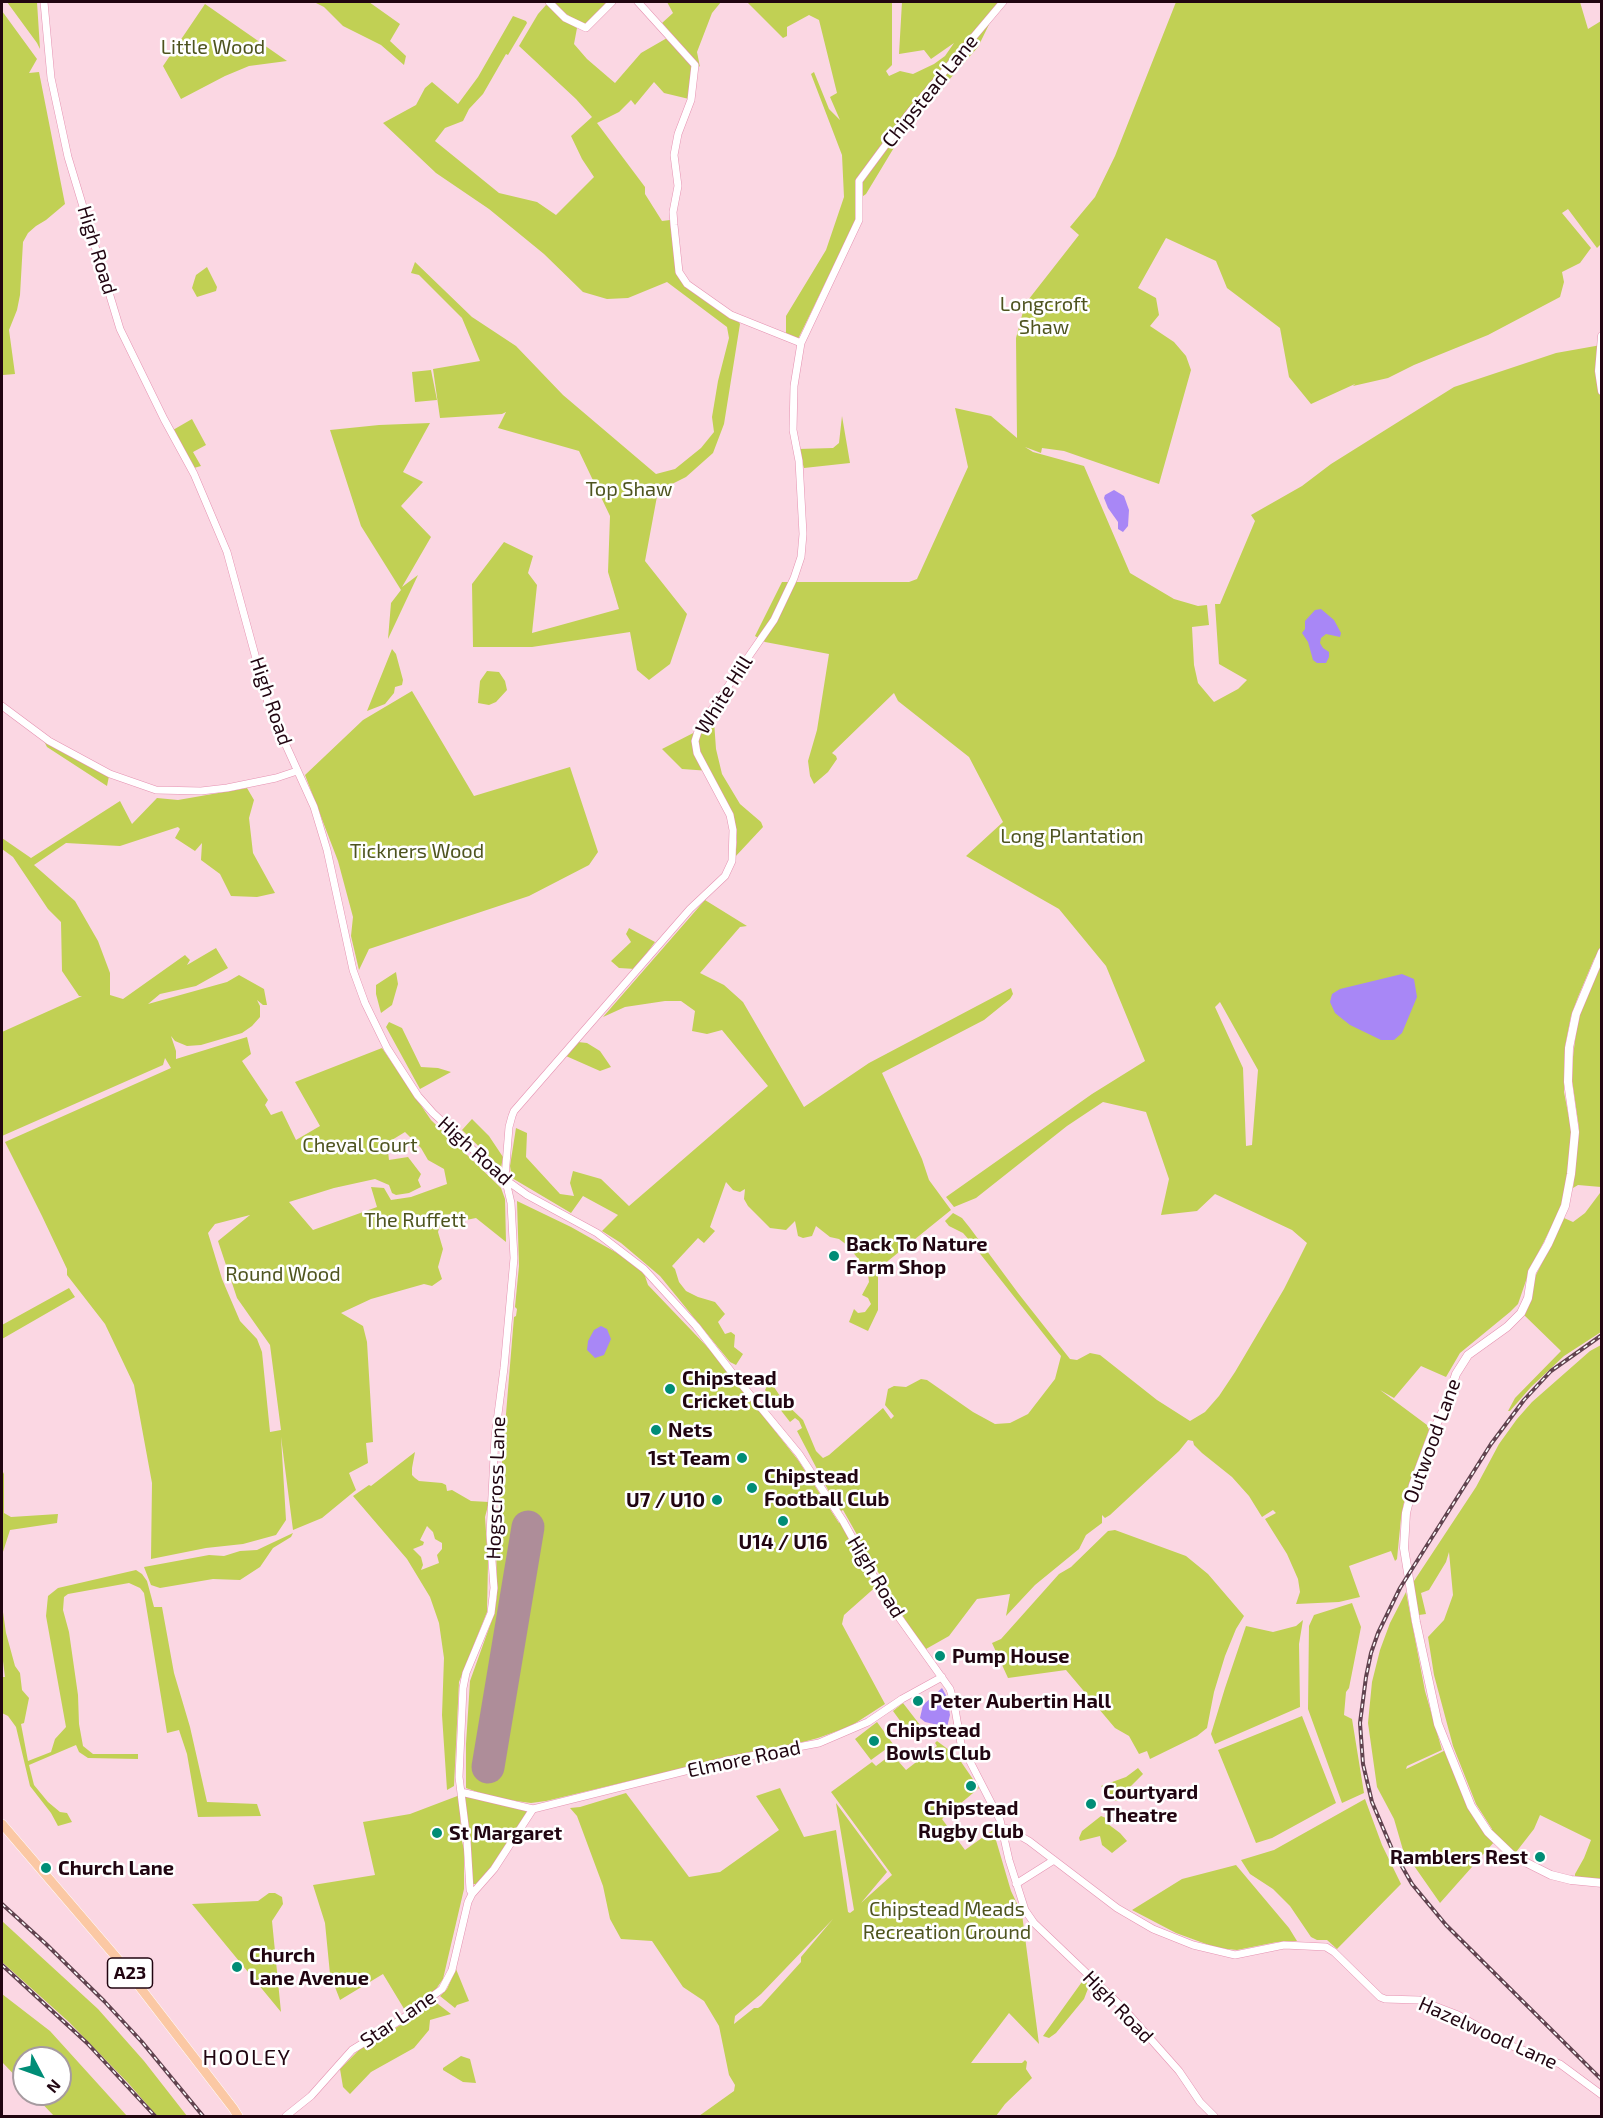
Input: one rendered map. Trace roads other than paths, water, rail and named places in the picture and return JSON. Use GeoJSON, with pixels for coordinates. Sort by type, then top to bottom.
{"type":"FeatureCollection","features":[{"type":"Feature","properties":{"kind":"highway","name":"A23"},"geometry":{"type":"LineString","coordinates":[[2,1824],[116,1956],[235,2112],[244,2116]]}},
{"type":"Feature","properties":{"kind":"main road"},"geometry":{"type":"LineString","coordinates":[[1602,336],[1599,371],[1602,391]]}},
{"type":"Feature","properties":{"kind":"main road","name":"Outwood Lane"},"geometry":{"type":"LineString","coordinates":[[1602,952],[1576,1014],[1569,1048],[1568,1082],[1575,1132],[1565,1206],[1532,1272],[1528,1298],[1521,1313],[1507,1327],[1468,1355],[1456,1374],[1446,1405],[1434,1429],[1413,1485],[1406,1513],[1404,1548],[1416,1622],[1438,1724],[1471,1806],[1488,1832],[1513,1856],[1558,1877],[1602,1883]]}},
{"type":"Feature","properties":{"kind":"street","name":"High Road"},"geometry":{"type":"LineString","coordinates":[[44,2],[51,78],[68,157],[120,329],[194,474],[227,552],[270,710],[314,807],[327,850],[353,970],[387,1048],[426,1105],[506,1180],[521,1191],[597,1233],[632,1258],[684,1311],[799,1454],[843,1521],[888,1602],[953,1696],[962,1748],[983,1784],[1003,1828],[1016,1884],[1025,1910],[1034,1923],[1124,2009],[1179,2071],[1200,2102],[1214,2116]]}},
{"type":"Feature","properties":{"kind":"street"},"geometry":{"type":"LineString","coordinates":[[549,2],[566,18],[586,28],[612,2]]}},
{"type":"Feature","properties":{"kind":"street"},"geometry":{"type":"LineString","coordinates":[[638,2],[695,65],[691,100],[678,134],[674,154],[678,186],[674,225],[679,272],[687,284],[731,315],[801,343]]}},
{"type":"Feature","properties":{"kind":"street","name":"Chipstead Lane"},"geometry":{"type":"LineString","coordinates":[[859,181],[910,112],[1003,2]]}},
{"type":"Feature","properties":{"kind":"street","name":"White Hill"},"geometry":{"type":"LineString","coordinates":[[506,1180],[509,1127],[514,1111],[690,909],[725,876],[732,861],[733,830],[730,815],[697,753],[695,741],[699,728],[774,620],[794,578],[801,556],[803,534],[799,461],[793,430],[794,386],[801,343],[859,220],[859,181]]}},
{"type":"Feature","properties":{"kind":"street"},"geometry":{"type":"LineString","coordinates":[[2,706],[50,741],[110,774],[156,790],[201,791],[227,788],[276,778],[297,771]]}},
{"type":"Feature","properties":{"kind":"street","name":"Hogscross Lane"},"geometry":{"type":"LineString","coordinates":[[460,1792],[463,1688],[466,1673],[491,1613],[494,1588],[490,1534],[493,1481],[514,1258],[510,1196],[506,1180]]}},
{"type":"Feature","properties":{"kind":"street"},"geometry":{"type":"LineString","coordinates":[[510,1196],[521,1191]]}},
{"type":"Feature","properties":{"kind":"street","name":"Elmore Road"},"geometry":{"type":"LineString","coordinates":[[460,1792],[533,1809],[729,1760],[819,1743],[868,1722],[902,1699],[942,1677]]}},
{"type":"Feature","properties":{"kind":"street","name":"Star Lane"},"geometry":{"type":"LineString","coordinates":[[286,2116],[311,2096],[358,2046],[434,1997],[449,1978],[472,1893],[460,1792]]}},
{"type":"Feature","properties":{"kind":"street"},"geometry":{"type":"LineString","coordinates":[[472,1893],[499,1861],[533,1809]]}},
{"type":"Feature","properties":{"kind":"street","name":"Hazelwood Lane"},"geometry":{"type":"LineString","coordinates":[[1003,1828],[1022,1837],[1126,1914],[1153,1929],[1193,1945],[1235,1955],[1284,1945],[1326,1947],[1380,1997],[1419,2000],[1458,2015],[1512,2046],[1565,2067],[1602,2095]]}},
{"type":"Feature","properties":{"kind":"street"},"geometry":{"type":"LineString","coordinates":[[1016,1884],[1054,1860]]}},
{"type":"Feature","properties":{"kind":"railway"},"geometry":{"type":"LineString","coordinates":[[1602,1335],[1551,1371],[1524,1400],[1491,1444],[1400,1588],[1371,1653],[1360,1723],[1363,1764],[1372,1802],[1392,1849],[1412,1884],[1446,1925],[1602,2080]]}},
{"type":"Feature","properties":{"kind":"railway"},"geometry":{"type":"LineString","coordinates":[[2,1904],[104,2001],[142,2042],[203,2116]]}},
{"type":"Feature","properties":{"kind":"railway"},"geometry":{"type":"LineString","coordinates":[[2,1965],[87,2043],[155,2116]]}},
{"type":"Feature","properties":{"kind":"place","name":"Back To Nature Farm Shop"},"geometry":{"type":"Point","coordinates":[834,1256]}},
{"type":"Feature","properties":{"kind":"place","name":"Chipstead Cricket Club"},"geometry":{"type":"Point","coordinates":[670,1389]}},
{"type":"Feature","properties":{"kind":"place","name":"Nets"},"geometry":{"type":"Point","coordinates":[656,1430]}},
{"type":"Feature","properties":{"kind":"place","name":"1st Team"},"geometry":{"type":"Point","coordinates":[742,1458]}},
{"type":"Feature","properties":{"kind":"place","name":"Chipstead Football Club"},"geometry":{"type":"Point","coordinates":[752,1488]}},
{"type":"Feature","properties":{"kind":"place","name":"U7 / U10"},"geometry":{"type":"Point","coordinates":[717,1500]}},
{"type":"Feature","properties":{"kind":"place","name":"U14 / U16"},"geometry":{"type":"Point","coordinates":[783,1521]}},
{"type":"Feature","properties":{"kind":"place","name":"Pump House"},"geometry":{"type":"Point","coordinates":[940,1656]}},
{"type":"Feature","properties":{"kind":"place","name":"Peter Aubertin Hall"},"geometry":{"type":"Point","coordinates":[918,1701]}},
{"type":"Feature","properties":{"kind":"place","name":"Chipstead Bowls Club"},"geometry":{"type":"Point","coordinates":[874,1741]}},
{"type":"Feature","properties":{"kind":"place","name":"Chipstead Rugby Club"},"geometry":{"type":"Point","coordinates":[971,1786]}},
{"type":"Feature","properties":{"kind":"place","name":"Courtyard Theatre"},"geometry":{"type":"Point","coordinates":[1091,1804]}},
{"type":"Feature","properties":{"kind":"place","name":"St Margaret"},"geometry":{"type":"Point","coordinates":[437,1833]}},
{"type":"Feature","properties":{"kind":"place","name":"Ramblers Rest"},"geometry":{"type":"Point","coordinates":[1540,1857]}},
{"type":"Feature","properties":{"kind":"place","name":"Church Lane"},"geometry":{"type":"Point","coordinates":[46,1868]}},
{"type":"Feature","properties":{"kind":"place","name":"Church Lane Avenue"},"geometry":{"type":"Point","coordinates":[237,1967]}},
{"type":"Feature","properties":{"kind":"district","name":"HOOLEY"},"geometry":{"type":"Point","coordinates":[247,2058]}},
{"type":"Feature","properties":{"kind":"park label","name":"Little Wood"},"geometry":{"type":"Point","coordinates":[213,47]}},
{"type":"Feature","properties":{"kind":"park label","name":"Longcroft Shaw"},"geometry":{"type":"Point","coordinates":[1044,316]}},
{"type":"Feature","properties":{"kind":"park label","name":"Top Shaw"},"geometry":{"type":"Point","coordinates":[629,489]}},
{"type":"Feature","properties":{"kind":"park label","name":"Long Plantation"},"geometry":{"type":"Point","coordinates":[1072,836]}},
{"type":"Feature","properties":{"kind":"park label","name":"Tickners Wood"},"geometry":{"type":"Point","coordinates":[417,851]}},
{"type":"Feature","properties":{"kind":"park label","name":"Cheval Court"},"geometry":{"type":"Point","coordinates":[360,1145]}},
{"type":"Feature","properties":{"kind":"park label","name":"The Ruffett"},"geometry":{"type":"Point","coordinates":[415,1220]}},
{"type":"Feature","properties":{"kind":"park label","name":"Round Wood"},"geometry":{"type":"Point","coordinates":[283,1274]}},
{"type":"Feature","properties":{"kind":"park label","name":"Chipstead Meads Recreation Ground"},"geometry":{"type":"Point","coordinates":[947,1920]}}]}
